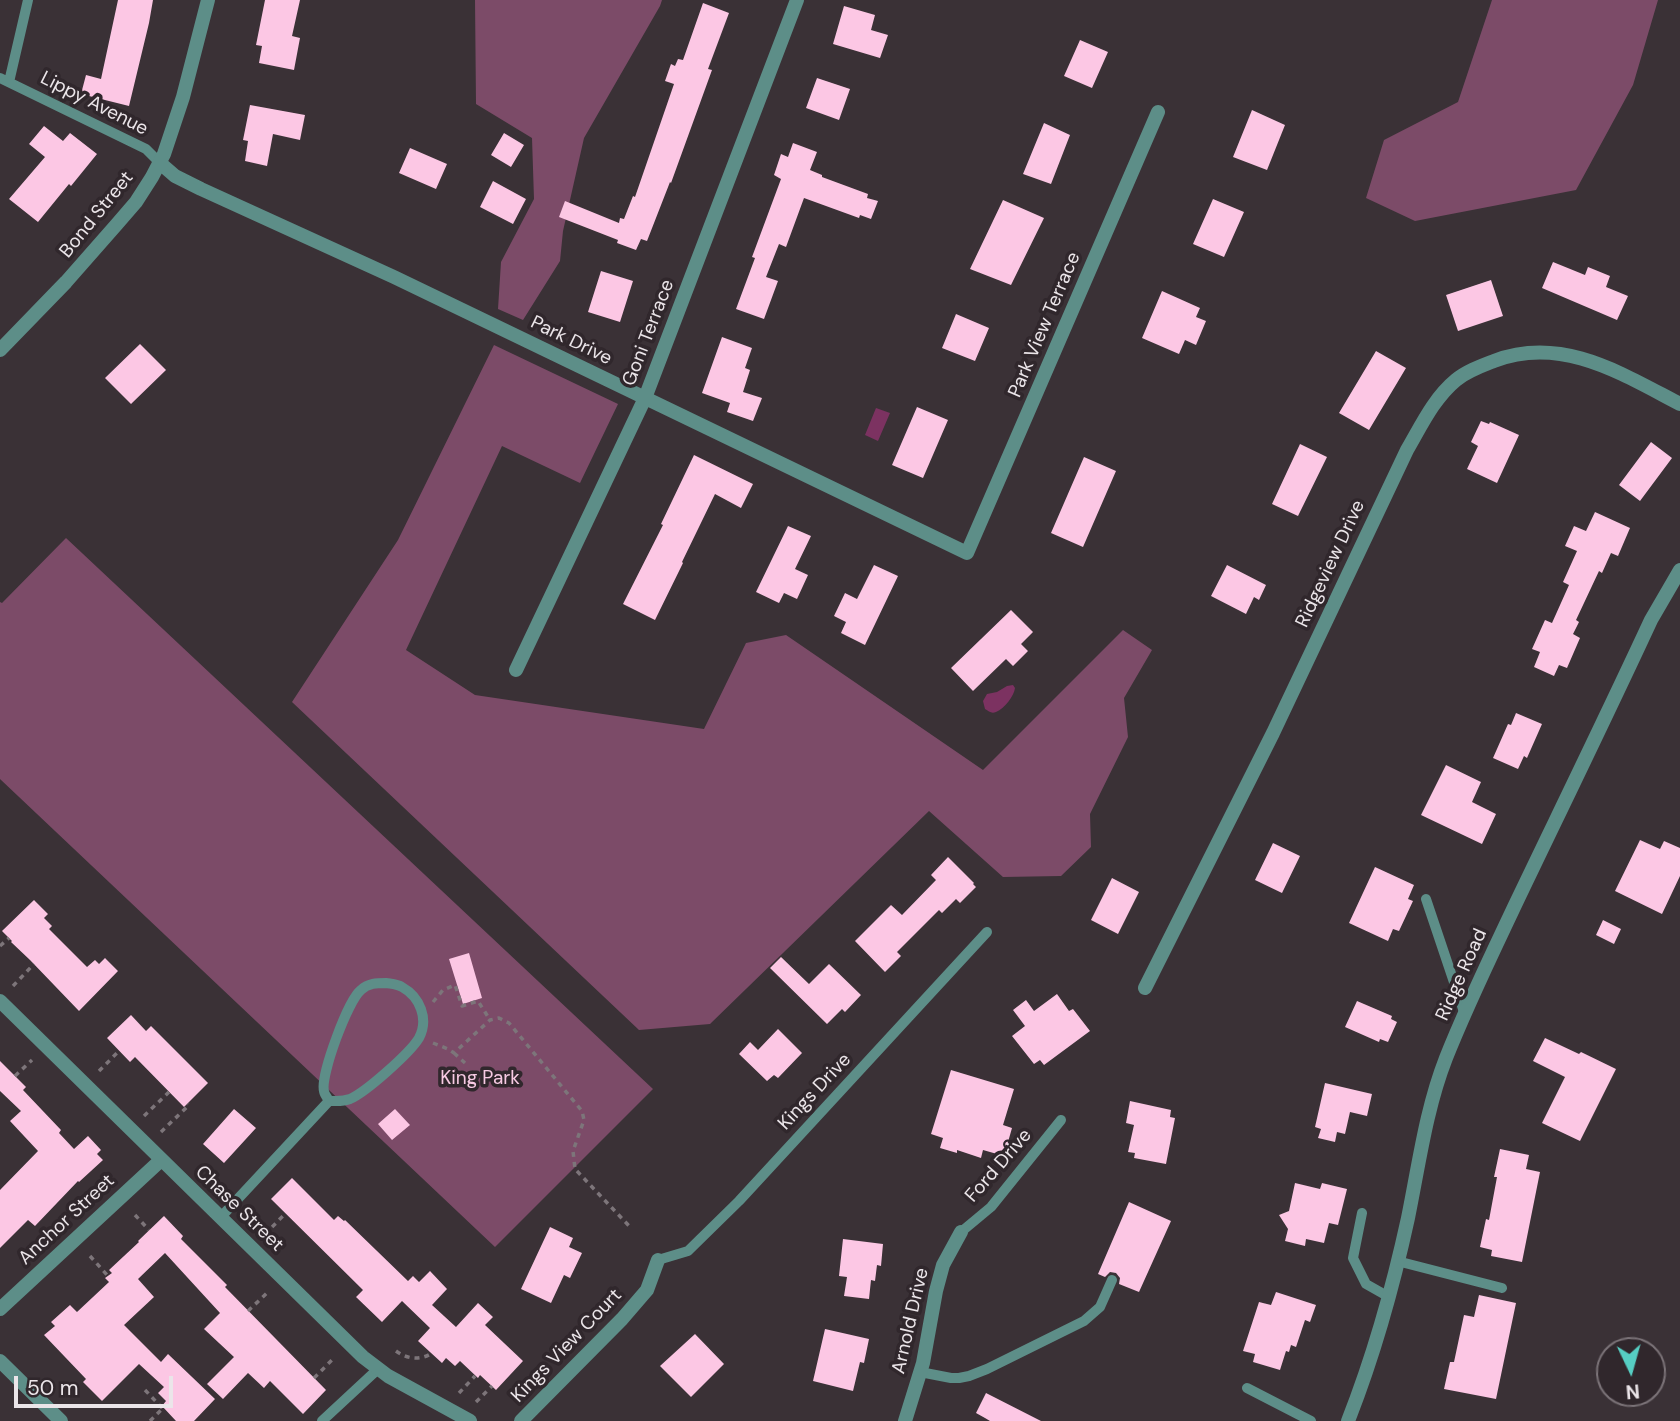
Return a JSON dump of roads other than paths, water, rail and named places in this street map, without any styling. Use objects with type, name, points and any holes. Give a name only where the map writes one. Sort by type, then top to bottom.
[{"type":"street","name":"Bond Street","points":[[0,350],[117,224],[136,201],[160,163],[183,97],[208,0]]},
{"type":"street","name":"Goni Terrace","points":[[516,670],[645,398],[797,0]]},
{"type":"street","name":"Park View Terrace","points":[[967,553],[1157,112]]},
{"type":"street","name":"Park Drive","points":[[160,163],[175,176],[201,189],[394,277],[967,553]]},
{"type":"street","name":"Ridgeview Drive","points":[[1145,988],[1273,733],[1407,450],[1432,407],[1456,380],[1476,367],[1503,358],[1532,352],[1558,354],[1608,366],[1680,404]]},
{"type":"street","name":"Ridge Road","points":[[1348,1421],[1364,1380],[1389,1297],[1408,1218],[1425,1128],[1446,1058],[1499,940],[1651,621],[1680,570]]},
{"type":"street","name":"Chase Street","points":[[0,1001],[377,1369],[470,1421]]},
{"type":"street","name":"Anchor Street","points":[[0,1309],[160,1160]]},
{"type":"street","name":"Arnold Drive","points":[[905,1421],[920,1372],[943,1265],[961,1233]]},
{"type":"street","name":"Kings View Court","points":[[521,1421],[648,1290],[658,1260]]},
{"type":"street","points":[[0,1361],[61,1421]]},
{"type":"lane","name":"Lippy Avenue","points":[[28,0],[4,80],[146,149],[160,163]]},
{"type":"lane","points":[[1426,900],[1465,1015]]},
{"type":"lane","name":"Kings Drive","points":[[658,1260],[688,1251],[739,1202],[987,932]]},
{"type":"lane","points":[[372,984],[400,985],[418,1002],[423,1021],[419,1038],[413,1047],[352,1098],[339,1102],[328,1101],[324,1078],[345,1015],[355,997],[361,989],[372,984]]},
{"type":"lane","points":[[220,1218],[328,1101]]},
{"type":"lane","name":"Ford Drive","points":[[961,1233],[991,1207],[1061,1120]]},
{"type":"lane","points":[[1362,1213],[1353,1258],[1366,1284],[1389,1297]]},
{"type":"lane","points":[[1397,1261],[1502,1288]]},
{"type":"lane","points":[[920,1372],[959,1378],[987,1369],[1084,1321],[1100,1307],[1112,1280]]},
{"type":"lane","points":[[322,1421],[377,1369]]},
{"type":"lane","points":[[1247,1388],[1311,1421]]},
{"type":"park label","name":"King Park","points":[[480,1079]]}]
